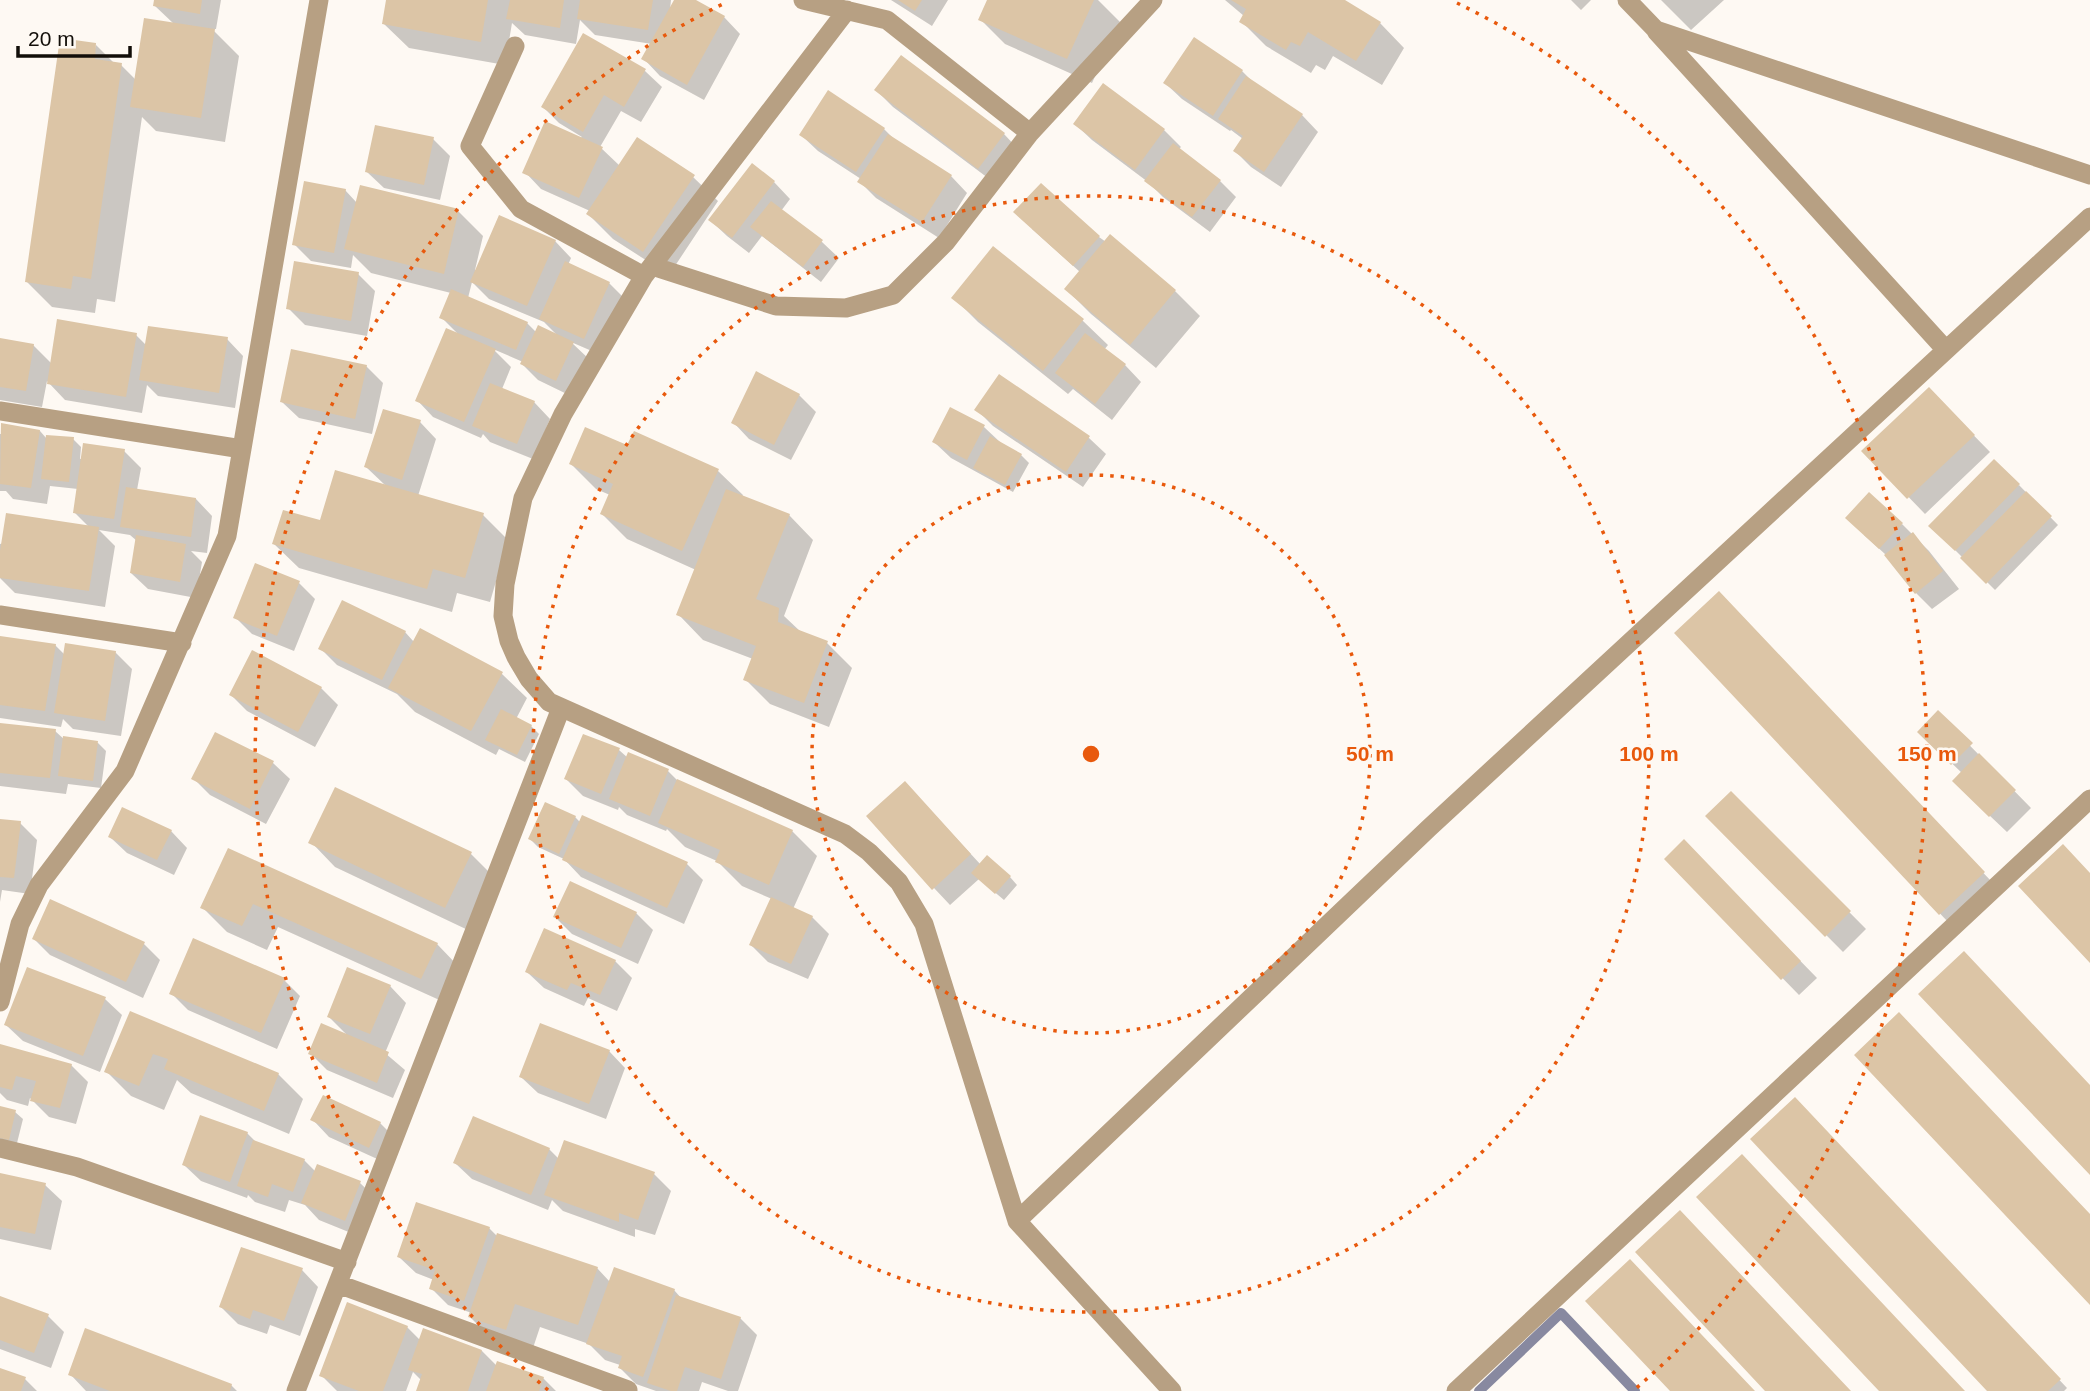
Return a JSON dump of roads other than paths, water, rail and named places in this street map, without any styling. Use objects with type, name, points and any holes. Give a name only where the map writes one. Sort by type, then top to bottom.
[{"type":"lane","points":[[0,1002],[20,924],[39,885],[125,771],[227,536],[318,0]]},
{"type":"lane","points":[[803,0],[887,20],[1030,132]]},
{"type":"lane","points":[[515,47],[470,146],[522,209],[648,271],[776,306],[846,308],[893,295],[946,242],[1030,132],[1153,0]]},
{"type":"lane","points":[[1627,0],[1946,350]]},
{"type":"lane","points":[[847,10],[648,271],[563,414],[523,498],[505,584],[503,616],[516,657],[529,679],[549,702],[845,834],[869,852],[899,882],[924,924],[1017,1221],[1172,1391]]},
{"type":"lane","points":[[1656,30],[2090,175]]},
{"type":"lane","points":[[1017,1221],[1429,828],[2090,216]]},
{"type":"lane","points":[[0,411],[242,449]]},
{"type":"lane","points":[[0,615],[182,643]]},
{"type":"lane","points":[[296,1391],[561,708]]},
{"type":"lane","points":[[1456,1391],[2090,799]]},
{"type":"lane","points":[[0,920],[20,924]]},
{"type":"lane","points":[[0,1148],[78,1167],[346,1262]]},
{"type":"lane","points":[[338,1284],[628,1390]]},
{"type":"waterway","points":[[1479,1391],[1561,1313],[1635,1391]]}]
